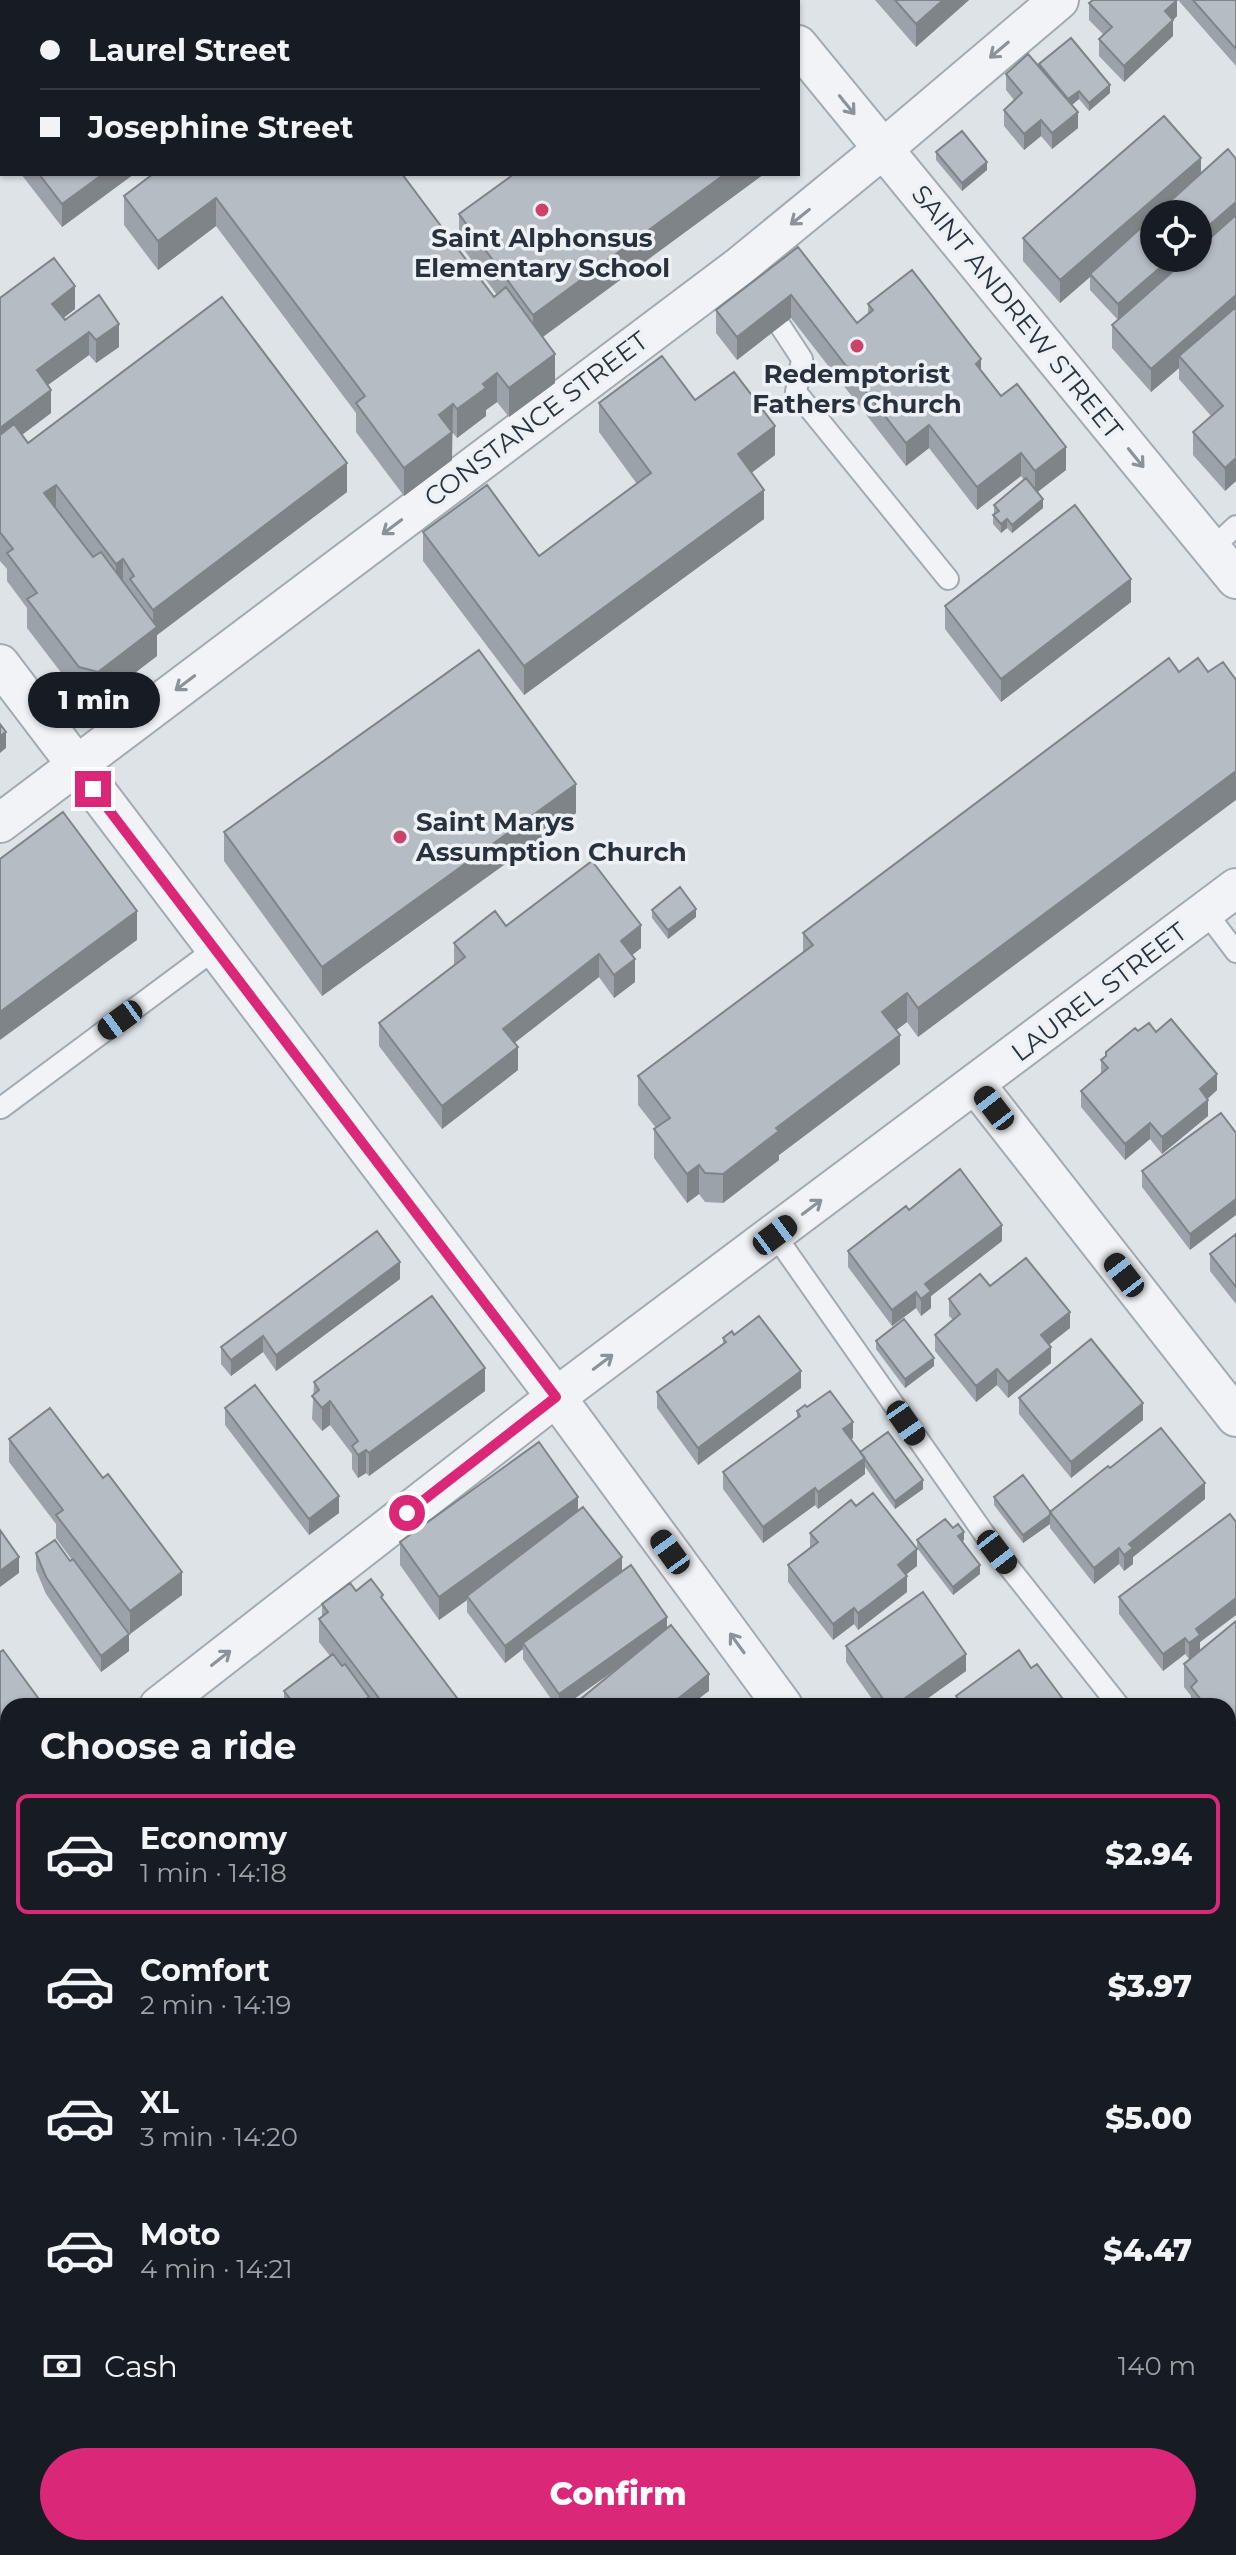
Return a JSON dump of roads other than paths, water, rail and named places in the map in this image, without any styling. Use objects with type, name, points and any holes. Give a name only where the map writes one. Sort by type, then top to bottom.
[{"type":"street","name":"CONSTANCE STREET","points":[[0,823],[747,276],[883,149],[1059,0]]},
{"type":"street","name":"SAINT ANDREW STREET","points":[[800,47],[883,149],[1223,537],[1236,579]]},
{"type":"street","points":[[0,664],[556,1397],[777,1698]]},
{"type":"street","name":"LAUREL STREET","points":[[169,1698],[556,1397],[1236,888]]},
{"type":"street","points":[[976,1085],[1236,1417]]},
{"type":"lane","points":[[781,327],[802,359],[796,392],[948,579]]},
{"type":"lane","points":[[1205,911],[1236,952]]},
{"type":"lane","points":[[1,1108],[215,949]]},
{"type":"lane","points":[[775,1235],[997,1552],[1113,1698]]},
{"type":"place","name":"Saint Alphonsus Elementary School","points":[[542,210]]},
{"type":"place","name":"Redemptorist Fathers Church","points":[[857,346]]},
{"type":"place","name":"Saint Marys Assumption Church","points":[[400,837]]}]
